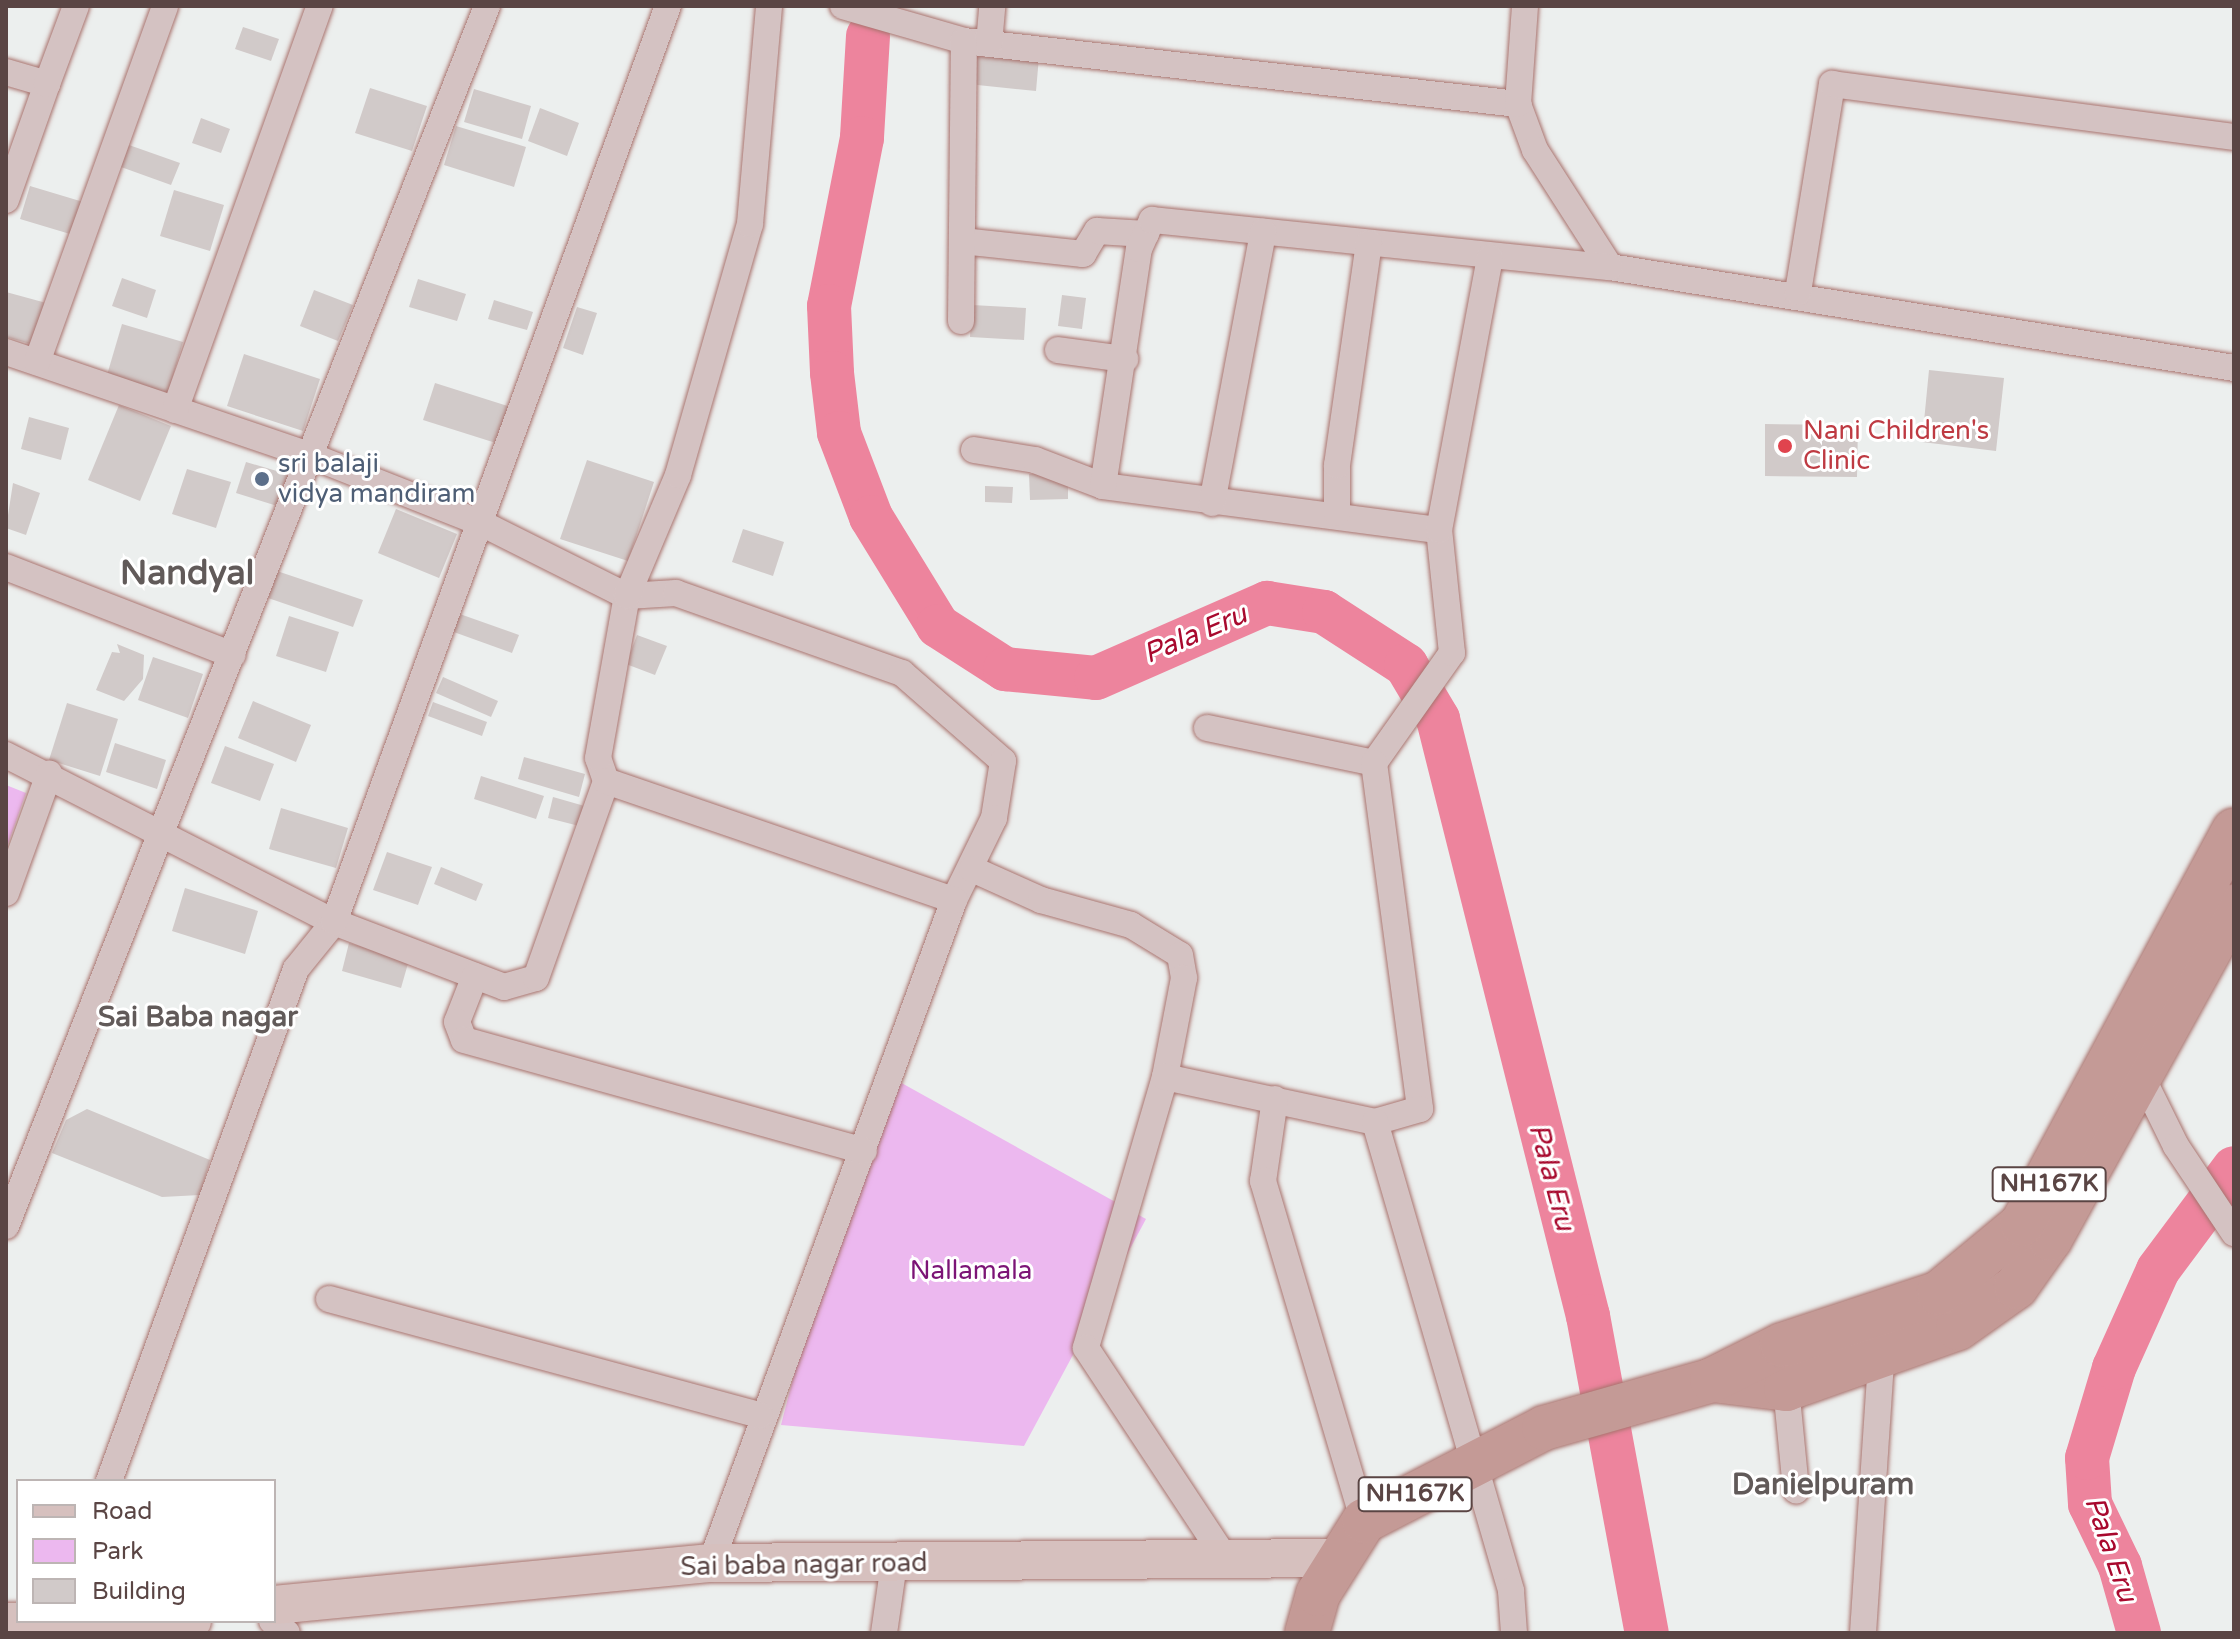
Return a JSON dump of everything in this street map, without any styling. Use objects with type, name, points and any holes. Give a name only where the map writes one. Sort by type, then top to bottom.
[{"type":"highway","name":"NH167K","points":[[2130,1053],[2234,830]]},
{"type":"highway","name":"NH167K","points":[[1712,1380],[1786,1389],[1880,1339],[2022,1224],[2130,1053],[2234,906]]},
{"type":"highway","name":"NH167K","points":[[1320,1595],[1364,1521],[1544,1428],[1712,1380],[1782,1345],[1880,1339]]},
{"type":"highway","points":[[1320,1595],[1336,1633]]},
{"type":"main road","name":"Sai baba nagar road","points":[[276,1605],[711,1563],[894,1564],[1225,1558],[1320,1595]]},
{"type":"main road","points":[[99,1623],[171,1625]]},
{"type":"street","points":[[6,200],[76,6]]},
{"type":"street","points":[[37,362],[165,6]]},
{"type":"street","points":[[175,410],[320,6]]},
{"type":"street","points":[[6,1226],[314,457],[487,6]]},
{"type":"street","points":[[110,1479],[296,969],[334,922],[483,524],[668,6]]},
{"type":"street","points":[[6,755],[49,774],[334,922],[504,987],[536,978],[606,781],[598,758],[627,596],[678,475],[750,224],[769,6]]},
{"type":"street","points":[[843,6],[976,42],[1518,104]]},
{"type":"street","points":[[961,321],[962,241],[976,42],[992,6]]},
{"type":"street","points":[[1525,6],[1518,104],[1535,150],[1610,267]]},
{"type":"street","points":[[6,72],[47,84]]},
{"type":"street","points":[[1798,292],[1832,84],[2234,137]]},
{"type":"street","points":[[1103,486],[1146,234],[1152,220],[1263,232],[1282,228],[1369,243],[1469,249],[1490,258],[1610,267],[1798,292],[2234,368]]},
{"type":"street","points":[[962,241],[1083,254],[1097,231],[1146,234]]},
{"type":"street","points":[[1212,503],[1263,232]]},
{"type":"street","points":[[1337,513],[1337,465],[1369,243]]},
{"type":"street","points":[[1165,1077],[1375,1122],[1420,1109],[1374,763],[1452,653],[1439,530],[1490,258]]},
{"type":"street","points":[[1058,350],[1125,359]]},
{"type":"street","points":[[6,352],[314,457],[483,524],[627,596],[689,597],[902,673],[940,702],[1003,761],[1003,789],[972,869],[954,900],[864,1151],[760,1415],[711,1563]]},
{"type":"street","points":[[974,450],[1035,460],[1103,486],[1212,503],[1337,513],[1439,530]]},
{"type":"street","points":[[6,567],[233,655]]},
{"type":"street","points":[[1207,728],[1374,763]]},
{"type":"street","points":[[6,893],[49,774]]},
{"type":"street","points":[[606,781],[954,900]]},
{"type":"street","points":[[972,869],[1041,900],[1131,925],[1180,955],[1184,978],[1165,1077],[1086,1348],[1225,1558]]},
{"type":"street","points":[[475,976],[457,1022],[464,1040],[864,1151]]},
{"type":"street","points":[[2130,1053],[2176,1146],[2234,1233]]},
{"type":"street","points":[[1275,1099],[1263,1181],[1364,1521]]},
{"type":"street","points":[[1375,1122],[1511,1591],[1514,1633]]},
{"type":"street","points":[[329,1299],[760,1415]]},
{"type":"street","points":[[1863,1633],[1880,1339]]},
{"type":"street","points":[[1782,1345],[1796,1490]]},
{"type":"street","points":[[884,1633],[894,1564]]},
{"type":"street","points":[[171,1625],[199,1633]]},
{"type":"green space","points":[[6,785],[26,793],[6,850]]},
{"type":"green space","name":"Nallamala","points":[[898,1081],[1146,1219],[1024,1446],[781,1425],[804,1336]]},
{"type":"building","points":[[243,27],[279,39],[271,61],[235,49]]},
{"type":"building","points":[[972,50],[1039,57],[1036,91],[968,84]]},
{"type":"building","points":[[370,88],[427,106],[412,151],[355,133]]},
{"type":"building","points":[[474,89],[531,106],[522,139],[464,122]]},
{"type":"building","points":[[540,108],[579,123],[567,156],[528,141]]},
{"type":"building","points":[[201,118],[230,129],[221,153],[192,143]]},
{"type":"building","points":[[456,126],[526,147],[514,187],[444,165]]},
{"type":"building","points":[[129,145],[180,163],[171,185],[121,167]]},
{"type":"building","points":[[30,186],[90,204],[80,237],[20,219]]},
{"type":"building","points":[[174,190],[224,205],[210,251],[160,236]]},
{"type":"building","points":[[122,278],[156,290],[147,318],[112,306]]},
{"type":"building","points":[[418,279],[466,294],[457,321],[409,307]]},
{"type":"building","points":[[314,290],[353,305],[338,341],[300,326]]},
{"type":"building","points":[[6,292],[50,304],[38,346],[6,337]]},
{"type":"building","points":[[1062,295],[1086,298],[1082,329],[1058,326]]},
{"type":"building","points":[[494,300],[533,312],[527,330],[488,319]]},
{"type":"building","points":[[972,305],[1026,308],[1024,340],[970,337]]},
{"type":"building","points":[[577,307],[597,313],[583,355],[563,348]]},
{"type":"building","points":[[122,324],[183,342],[168,393],[107,375]]},
{"type":"building","points":[[244,354],[320,379],[303,431],[227,406]]},
{"type":"building","points":[[1929,370],[2004,378],[1996,451],[1922,442]]},
{"type":"building","points":[[435,383],[511,407],[499,444],[423,420]]},
{"type":"building","points":[[119,405],[171,426],[140,501],[88,480]]},
{"type":"building","points":[[29,417],[69,428],[61,460],[21,449]]},
{"type":"building","points":[[1765,424],[1858,425],[1857,477],[1765,476]]},
{"type":"building","points":[[587,460],[654,482],[628,561],[560,539]]},
{"type":"building","points":[[246,462],[297,477],[287,509],[236,493]]},
{"type":"building","points":[[187,469],[231,482],[216,528],[172,514]]},
{"type":"building","points":[[1068,473],[1068,499],[1030,500],[1029,474]]},
{"type":"building","points":[[13,483],[40,493],[26,535],[6,528]]},
{"type":"building","points":[[985,486],[1013,487],[1012,503],[985,502]]},
{"type":"building","points":[[396,509],[457,534],[439,578],[378,553]]},
{"type":"building","points":[[743,529],[784,542],[773,576],[732,562]]},
{"type":"building","points":[[277,571],[363,600],[353,627],[268,598]]},
{"type":"building","points":[[457,613],[519,635],[512,653],[451,631]]},
{"type":"building","points":[[289,616],[339,632],[326,672],[276,656]]},
{"type":"building","points":[[637,635],[667,646],[655,675],[626,664]]},
{"type":"building","points":[[117,644],[144,655],[143,679],[124,701],[96,690],[112,652],[120,653]]},
{"type":"building","points":[[153,657],[203,674],[188,718],[138,700]]},
{"type":"building","points":[[443,677],[498,701],[491,717],[436,693]]},
{"type":"building","points":[[253,701],[311,725],[296,762],[238,738]]},
{"type":"building","points":[[433,702],[487,722],[482,736],[428,716]]},
{"type":"building","points":[[67,703],[118,719],[100,776],[49,760]]},
{"type":"building","points":[[115,743],[166,760],[157,789],[106,772]]},
{"type":"building","points":[[225,746],[274,764],[260,801],[211,783]]},
{"type":"building","points":[[524,757],[585,774],[579,797],[518,779]]},
{"type":"building","points":[[481,776],[544,796],[536,819],[474,799]]},
{"type":"building","points":[[553,797],[588,807],[583,827],[548,818]]},
{"type":"building","points":[[281,808],[348,828],[336,868],[269,849]]},
{"type":"building","points":[[387,852],[432,867],[418,905],[373,890]]},
{"type":"building","points":[[441,867],[483,884],[476,901],[434,884]]},
{"type":"building","points":[[185,888],[258,911],[245,954],[172,931]]},
{"type":"building","points":[[349,943],[409,960],[401,988],[342,971]]},
{"type":"building","points":[[87,1109],[210,1160],[200,1195],[162,1197],[52,1153],[66,1120]]},
{"type":"waterway","name":"Pala Eru","points":[[868,36],[862,138],[829,306],[839,433],[871,517],[938,626],[1005,669],[1096,678],[1267,603],[1324,612],[1406,665],[1438,719],[1588,1316],[1647,1633]]},
{"type":"waterway","name":"Pala Eru","points":[[2139,1633],[2120,1566],[2090,1504],[2087,1458],[2114,1368],[2158,1270],[2234,1168]]},
{"type":"place","name":"Nani Children's Clinic","points":[[1785,446]]},
{"type":"place","name":"sri balaji vidya mandiram","points":[[262,479]]},
{"type":"district","name":"Nandyal","points":[[187,574]]},
{"type":"district","name":"Sai Baba nagar","points":[[198,1017]]},
{"type":"district","name":"Danielpuram","points":[[1823,1485]]}]
